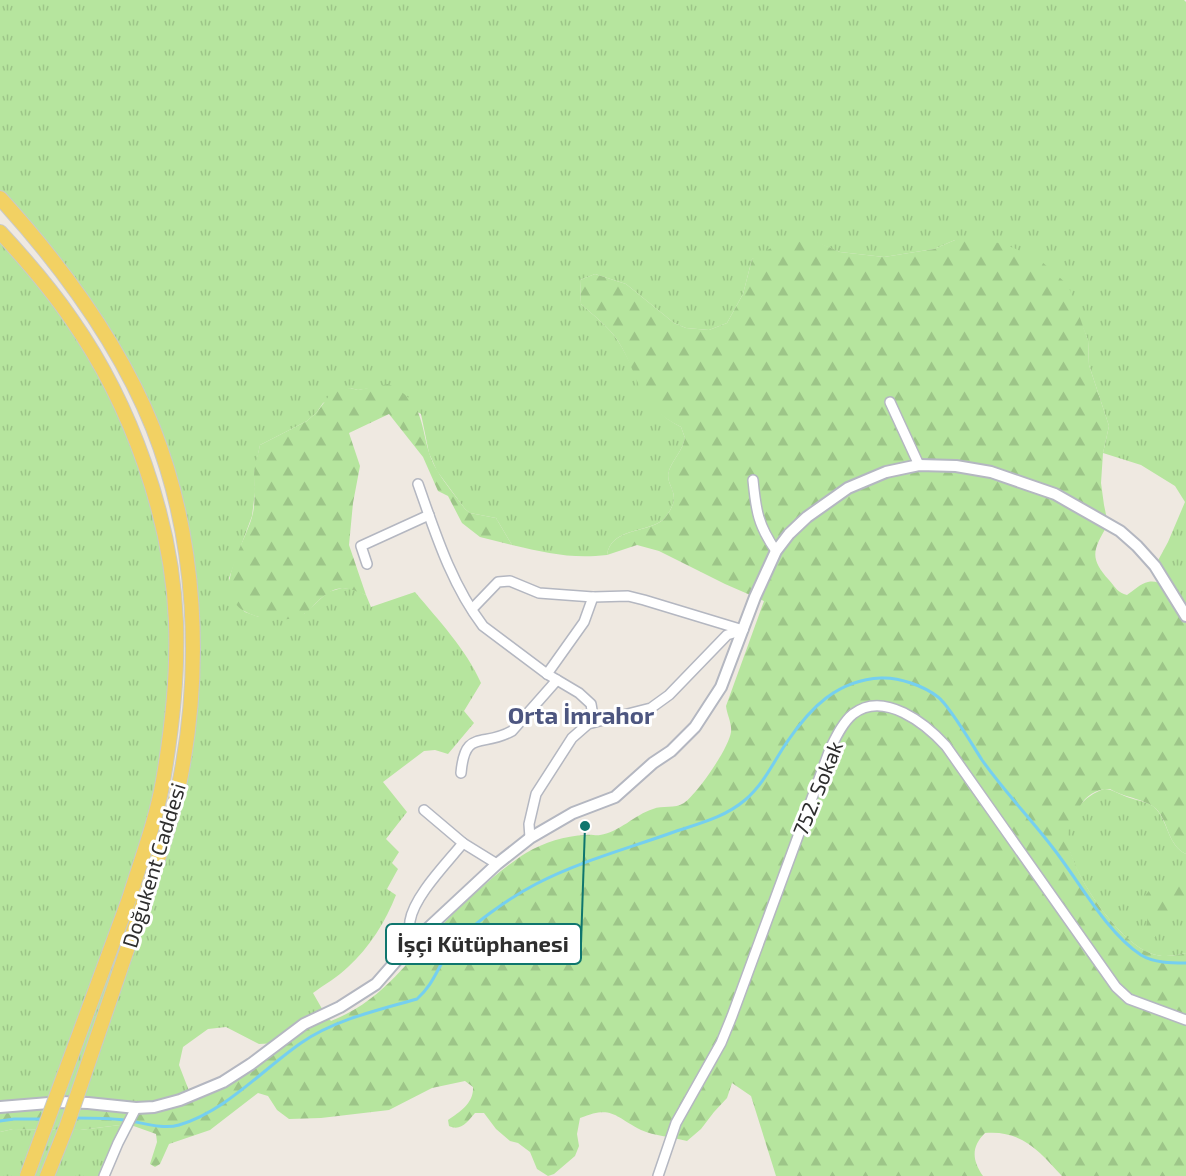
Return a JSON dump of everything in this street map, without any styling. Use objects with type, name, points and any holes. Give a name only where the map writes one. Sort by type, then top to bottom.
[{"type":"main road","name":"Doğukent Caddesi","points":[[0,198],[33,234],[86,306],[124,368],[153,428],[171,486],[187,556],[193,618],[193,675],[188,732],[179,786],[166,836],[136,901],[27,1176]]},
{"type":"main road","name":"Doğukent Caddesi","points":[[0,232],[18,251],[72,320],[106,378],[134,436],[154,491],[169,558],[176,620],[176,674],[171,731],[163,782],[136,901],[66,1128],[47,1176]]},
{"type":"street","points":[[890,402],[919,465]]},
{"type":"street","points":[[0,1107],[61,1102],[136,1108],[154,1107],[180,1100],[223,1082],[304,1024],[340,1007],[376,984],[410,945],[497,864],[530,838],[573,813],[615,797],[653,763],[671,751],[695,727],[722,687],[742,630],[776,551],[789,534],[807,517],[848,488],[886,472],[919,465],[946,465],[991,472],[1055,494],[1120,531],[1137,546],[1155,566],[1186,616]]},
{"type":"street","points":[[753,480],[759,520],[764,533],[776,551]]},
{"type":"street","points":[[417,484],[459,590],[483,626],[548,674],[579,693],[591,704],[594,722]]},
{"type":"street","points":[[367,564],[361,546],[429,515]]},
{"type":"street","points":[[472,609],[498,582],[503,580],[540,593],[593,597],[610,595],[644,600],[742,630]]},
{"type":"street","points":[[548,674],[584,622],[593,597]]},
{"type":"street","points":[[530,838],[529,824],[536,794],[572,738],[588,724],[651,708],[669,695],[727,634],[742,630]]},
{"type":"street","points":[[462,773],[466,748],[471,744],[506,735],[512,731],[557,680]]},
{"type":"street","name":"752. Sokak","points":[[658,1176],[676,1123],[721,1043],[732,1016],[830,749],[852,714],[870,707],[898,711],[922,723],[936,735],[1116,987],[1129,999],[1186,1020]]},
{"type":"street","points":[[424,810],[463,843],[497,864]]},
{"type":"street","points":[[410,945],[411,919],[420,899],[429,884],[463,843]]},
{"type":"street","points":[[104,1176],[136,1108]]},
{"type":"green space","points":[[0,0],[1184,0],[1186,2],[1186,616],[1155,566],[1185,502],[1175,486],[1141,465],[1103,453],[1109,426],[1089,365],[1088,340],[1077,313],[955,240],[934,249],[884,257],[840,252],[813,241],[752,259],[743,294],[727,323],[709,330],[686,328],[674,323],[626,284],[595,274],[580,280],[581,304],[614,336],[649,400],[657,410],[681,427],[685,438],[668,474],[674,499],[668,514],[656,524],[622,535],[610,546],[607,555],[570,556],[512,545],[496,518],[470,513],[437,471],[429,453],[421,414],[371,388],[358,390],[350,388],[323,403],[307,421],[260,445],[254,474],[255,492],[252,516],[229,578],[237,604],[245,612],[259,617],[304,614],[328,592],[342,588],[354,589],[366,595],[371,607],[415,592],[460,647],[481,683],[464,711],[474,723],[448,754],[435,750],[424,751],[383,782],[407,812],[386,839],[399,852],[392,863],[398,869],[387,889],[396,895],[382,924],[356,960],[313,993],[325,1014],[279,1043],[259,1044],[226,1027],[208,1029],[183,1047],[179,1065],[191,1096],[154,1107],[0,1107],[0,232],[106,378],[154,491],[176,620],[170,731],[124,913],[137,918],[179,786],[193,618],[171,486],[124,368],[0,198]]},
{"type":"green space","points":[[986,239],[1014,248],[1041,261],[1068,285],[1088,340],[1089,365],[1109,426],[1103,453],[1101,483],[1108,524],[1095,553],[1098,565],[1117,589],[1127,595],[1145,583],[1161,584],[1175,598],[1186,616],[1186,854],[1172,840],[1162,816],[1154,807],[1110,789],[1097,791],[1086,799],[1070,823],[1068,835],[1070,849],[1085,884],[1110,919],[1124,934],[1137,946],[1154,955],[1168,956],[1186,953],[1186,1176],[1062,1176],[1029,1144],[1009,1135],[985,1133],[975,1149],[975,1159],[983,1176],[776,1176],[751,1096],[732,1083],[727,1098],[701,1129],[687,1141],[646,1132],[606,1112],[580,1118],[577,1134],[579,1146],[575,1156],[554,1174],[548,1176],[537,1169],[530,1152],[518,1143],[510,1141],[496,1129],[484,1113],[475,1113],[461,1127],[449,1126],[448,1120],[469,1102],[473,1093],[473,1087],[465,1081],[432,1088],[389,1110],[321,1118],[289,1119],[277,1110],[268,1096],[258,1093],[210,1130],[169,1144],[160,1164],[155,1167],[150,1164],[157,1142],[156,1134],[128,1124],[80,1130],[13,1129],[0,1132],[0,1107],[27,1104],[136,1108],[202,1092],[325,1014],[331,1021],[366,1002],[393,979],[472,896],[526,853],[562,838],[607,833],[653,809],[680,805],[690,798],[712,770],[729,739],[731,729],[726,706],[764,601],[659,551],[637,545],[607,555],[610,546],[622,535],[656,524],[668,514],[674,499],[668,474],[685,438],[681,427],[666,419],[647,400],[618,341],[601,321],[581,304],[580,280],[595,274],[626,284],[674,323],[686,328],[709,330],[727,323],[743,294],[752,259],[778,244],[813,240],[840,252],[884,257],[934,249],[955,240]]},
{"type":"green space","points":[[388,384],[402,392],[418,411],[427,445],[437,470],[465,509],[470,513],[496,518],[512,545],[480,537],[462,523],[448,496],[438,491],[423,457],[389,414],[349,433],[360,466],[353,503],[349,545],[366,595],[340,588],[324,596],[306,613],[288,619],[264,618],[242,610],[233,600],[230,588],[231,574],[253,512],[254,472],[260,445],[307,421],[332,392]]},
{"type":"green space","points":[[1104,789],[1154,807],[1161,816],[1172,840],[1186,854],[1186,953],[1159,956],[1137,946],[1110,920],[1085,885],[1076,867],[1067,836],[1070,821],[1084,801]]},
{"type":"green space","points":[[1186,866],[1186,903],[1159,928],[1155,937],[1149,938],[1145,934],[1149,909],[1145,896],[1151,888],[1175,878]]},
{"type":"green space","points":[[128,1124],[104,1176],[0,1176],[0,1132],[13,1129],[80,1130]]},
{"type":"waterway","points":[[74,1118],[118,1119],[159,1126],[179,1125],[196,1119],[228,1100],[314,1035],[357,1017],[417,999],[428,987],[446,956],[459,940],[503,904],[526,890],[568,869],[710,820],[737,806],[758,787],[782,749],[815,707],[838,690],[865,680],[888,678],[911,683],[926,689],[943,701],[990,771],[1053,848],[1116,933],[1146,958],[1163,962],[1186,963]]},
{"type":"waterway","points":[[0,1121],[43,1119]]},
{"type":"place","name":"İşçi Kütüphanesi","points":[[585,826]]},
{"type":"district","name":"Orta İmrahor","points":[[581,714]]}]
